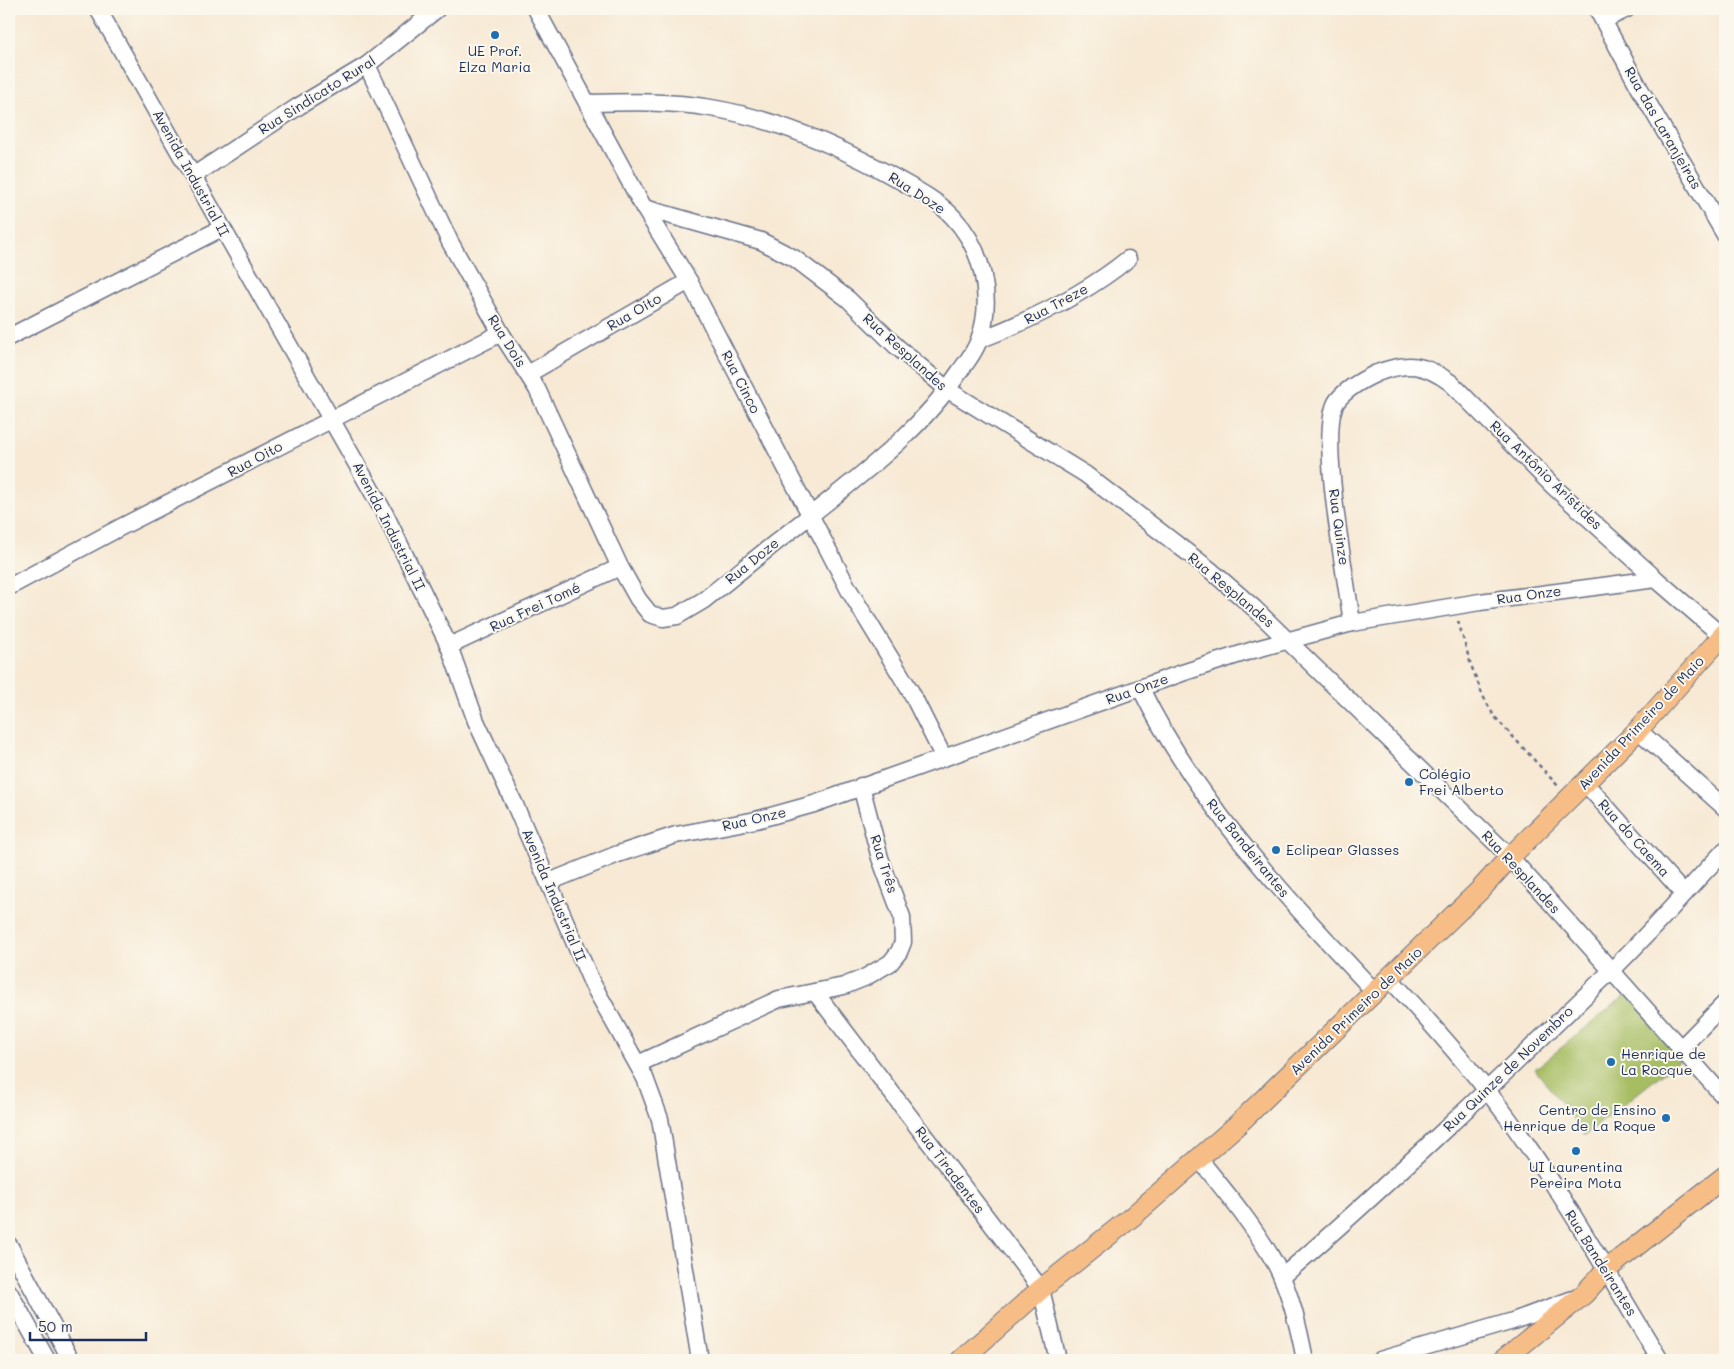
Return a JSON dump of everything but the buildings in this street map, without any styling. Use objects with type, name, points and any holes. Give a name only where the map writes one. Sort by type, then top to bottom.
[{"type":"main road","name":"Avenida Primeiro de Maio","points":[[961,1360],[1040,1289],[1118,1228],[1199,1159],[1390,979],[1638,730],[1724,635]]},
{"type":"main road","points":[[1503,1360],[1584,1294],[1606,1270],[1725,1176]]},
{"type":"street","name":"Avenida Industrial II","points":[[98,9],[386,514],[449,646],[476,721],[549,882],[592,983],[611,1020],[638,1064],[652,1095],[660,1119],[700,1360]]},
{"type":"street","name":"Rua Sindicato Rural","points":[[193,176],[299,106],[368,65],[418,14],[436,9]]},
{"type":"street","name":"Rua Cinco","points":[[536,9],[589,103],[644,208],[689,281],[849,590],[911,692],[943,756]]},
{"type":"street","points":[[1600,14],[1627,9]]},
{"type":"street","name":"Rua das Laranjeiras","points":[[1600,14],[1640,90],[1725,235]]},
{"type":"street","name":"Rua Dois","points":[[368,65],[450,242],[501,333],[528,374],[620,568],[638,599],[650,614]]},
{"type":"street","name":"Rua Doze","points":[[589,103],[664,102],[713,108],[798,132],[844,152],[917,190],[952,216],[964,231],[981,265],[985,286],[985,310],[979,340],[948,390],[900,441],[810,515],[688,610],[677,616],[663,618],[650,614]]},
{"type":"street","name":"Rua Resplandes","points":[[644,208],[761,241],[778,248],[848,299],[896,346],[948,390],[1085,474],[1209,569],[1290,640],[1510,858],[1682,1047],[1725,1098]]},
{"type":"street","points":[[9,337],[222,228]]},
{"type":"street","name":"Rua Treze","points":[[979,340],[1012,327],[1059,304],[1112,272],[1128,259]]},
{"type":"street","name":"Rua Oito","points":[[528,374],[689,281]]},
{"type":"street","name":"Rua Oito","points":[[9,587],[501,333]]},
{"type":"street","name":"Rua Quinze","points":[[1352,623],[1337,524],[1330,430],[1336,402],[1367,378],[1396,367],[1406,365],[1420,366],[1436,372]]},
{"type":"street","name":"Rua Antônio Aristides","points":[[1436,372],[1451,383],[1554,487],[1656,579]]},
{"type":"street","name":"Rua Frei Tomé","points":[[449,646],[620,568]]},
{"type":"street","points":[[1656,579],[1724,635]]},
{"type":"street","name":"Rua Onze","points":[[549,882],[618,854],[676,834],[756,820],[814,804],[943,756],[1141,689],[1182,673],[1352,623],[1614,583],[1656,579]]},
{"type":"street","name":"Rua Bandeirantes","points":[[1141,689],[1161,730],[1228,826],[1300,912],[1375,992]]},
{"type":"street","points":[[1638,730],[1725,808]]},
{"type":"street","name":"Rua do Caema","points":[[1585,783],[1684,894]]},
{"type":"street","name":"Rua Três","points":[[815,992],[844,986],[880,970],[900,952],[903,942],[902,917],[880,858],[860,786]]},
{"type":"street","name":"Rua Quinze de Novembro","points":[[1282,1277],[1355,1214],[1612,970],[1725,850]]},
{"type":"street","name":"Rua Bandeirantes","points":[[1390,979],[1487,1090],[1528,1148],[1606,1270],[1660,1360]]},
{"type":"street","points":[[638,1064],[778,999],[815,992]]},
{"type":"street","name":"Rua Tiradentes","points":[[815,992],[1040,1289],[1058,1360]]},
{"type":"street","points":[[1682,1047],[1725,1003]]},
{"type":"street","points":[[1199,1159],[1251,1227],[1282,1277],[1304,1360]]},
{"type":"street","points":[[9,1245],[71,1360]]},
{"type":"street","points":[[9,1292],[47,1360]]},
{"type":"street","points":[[1380,1360],[1513,1322],[1584,1294]]},
{"type":"path","points":[[1455,607],[1471,665],[1483,696],[1494,716],[1542,765],[1569,799]]},
{"type":"path","points":[[9,659],[13,662],[12,685],[9,696]]},
{"type":"green space","name":"Henrique de La Rocque","points":[[1632,990],[1686,1055],[1585,1135],[1535,1069]]},
{"type":"place","name":"UE Prof. Elza Maria","points":[[495,35]]},
{"type":"place","name":"Colégio Frei Alberto","points":[[1409,782]]},
{"type":"place","name":"Eclipear Glasses","points":[[1276,850]]},
{"type":"place","name":"Henrique de La Rocque","points":[[1611,1062]]},
{"type":"place","name":"Centro de Ensino Henrique de La Roque","points":[[1666,1118]]},
{"type":"place","name":"UI Laurentina Pereira Mota","points":[[1576,1151]]}]
